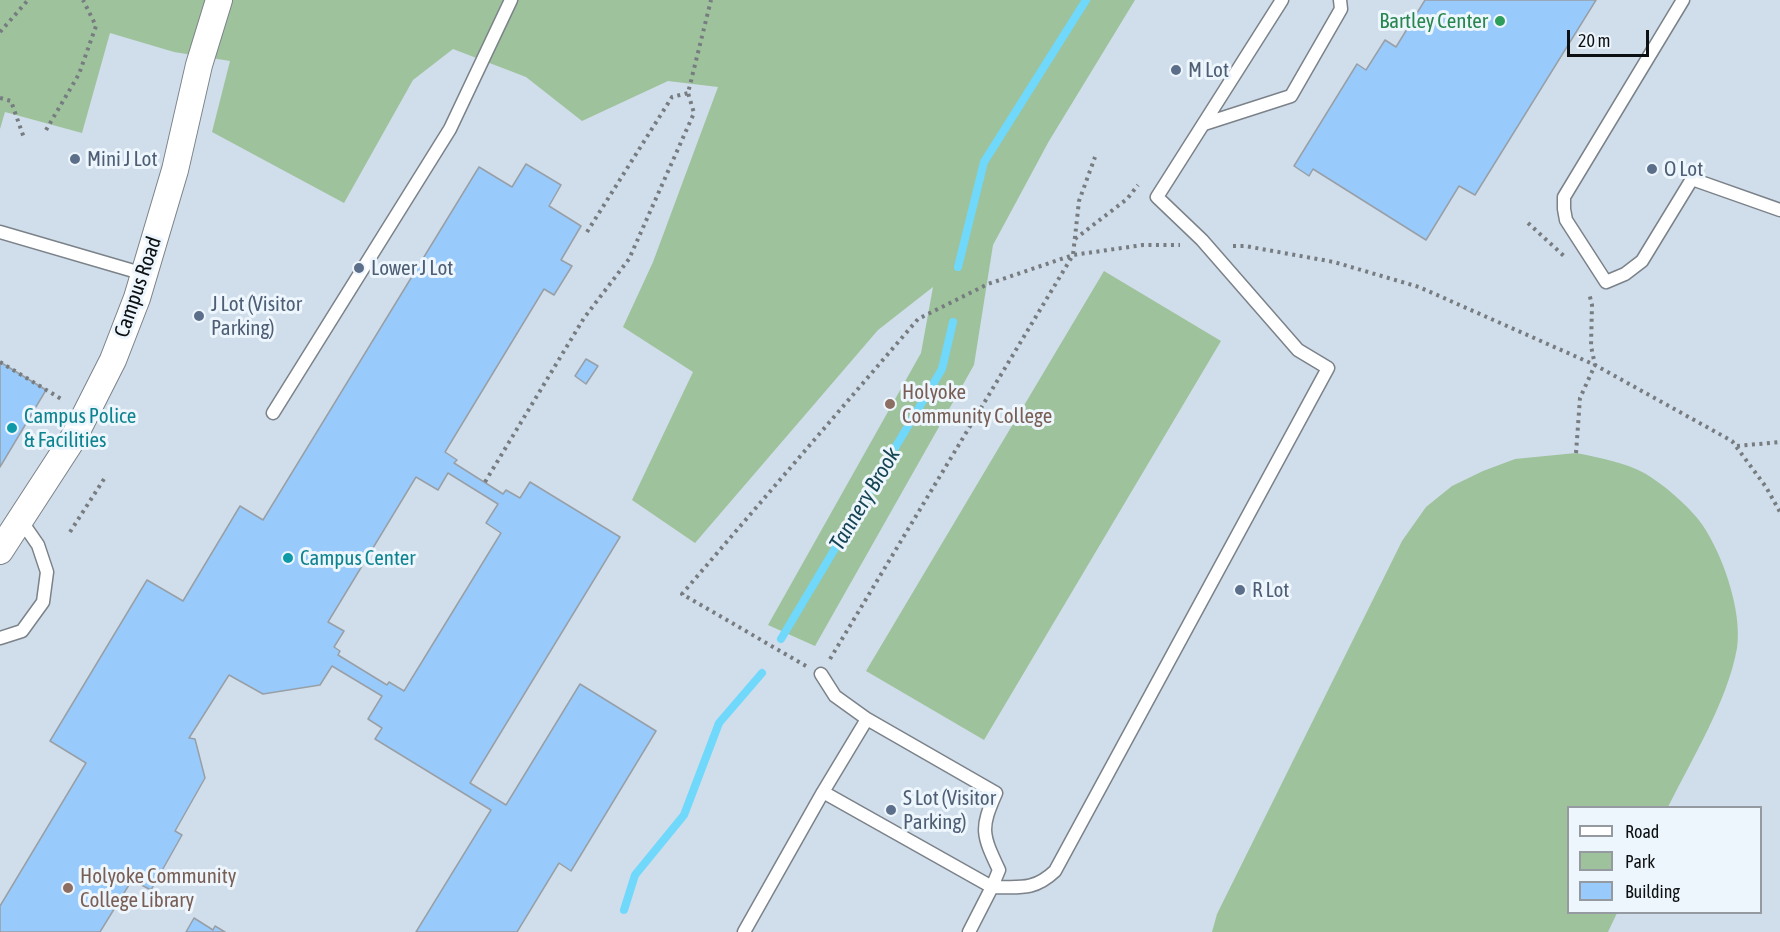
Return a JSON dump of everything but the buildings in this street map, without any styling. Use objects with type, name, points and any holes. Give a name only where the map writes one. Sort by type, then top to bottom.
[{"type":"street","name":"Campus Road","points":[[0,551],[74,437],[113,360],[144,274],[175,170],[199,65],[219,0]]},
{"type":"lane","points":[[273,413],[450,129],[511,0]]},
{"type":"lane","points":[[823,792],[992,887],[1043,883],[1055,871],[1328,368],[1298,350],[1202,240],[1157,197],[1282,0]]},
{"type":"lane","points":[[1204,124],[1291,96],[1341,9],[1340,0]]},
{"type":"lane","points":[[1683,0],[1564,197],[1566,220],[1606,282],[1625,274],[1642,261],[1692,179],[1780,210]]},
{"type":"lane","points":[[0,232],[144,274]]},
{"type":"lane","points":[[0,638],[22,631],[44,602],[47,572],[38,545],[20,519]]},
{"type":"lane","points":[[821,674],[835,696],[867,719],[996,793],[986,816],[985,841],[999,870],[969,932]]},
{"type":"lane","points":[[744,932],[867,719]]},
{"type":"path","points":[[0,32],[28,0]]},
{"type":"path","points":[[45,130],[79,74],[96,26],[82,0]]},
{"type":"path","points":[[485,482],[584,318],[629,259],[694,113],[688,93],[711,0]]},
{"type":"path","points":[[587,232],[672,97],[688,93]]},
{"type":"path","points":[[0,98],[11,100],[24,138]]},
{"type":"path","points":[[821,674],[1073,255],[1079,201],[1095,157]]},
{"type":"path","points":[[1075,239],[1127,199],[1138,185]]},
{"type":"path","points":[[1528,223],[1567,259]]},
{"type":"path","points":[[799,662],[682,594],[918,320],[988,284],[1073,255],[1143,245],[1182,245]]},
{"type":"path","points":[[1226,246],[1245,246],[1334,262],[1419,287],[1595,365],[1732,441],[1766,487],[1780,512]]},
{"type":"path","points":[[1576,453],[1580,398],[1595,365],[1591,346],[1593,305],[1587,285]]},
{"type":"path","points":[[0,362],[69,404]]},
{"type":"path","points":[[1736,447],[1780,442]]},
{"type":"path","points":[[70,532],[104,479]]},
{"type":"shaded area","name":"Holyoke Community College","points":[[0,0],[1780,0],[1780,932],[0,932]]},
{"type":"green space","points":[[0,0],[1135,0],[1049,141],[993,245],[974,365],[815,646],[768,625],[921,353],[933,287],[878,330],[695,543],[632,500],[693,372],[623,327],[653,262],[718,87],[668,81],[582,121],[526,77],[453,49],[413,80],[344,203],[212,132],[230,61],[174,52],[110,33],[82,133],[5,112],[0,129]]},
{"type":"green space","points":[[1104,271],[1221,341],[984,740],[866,671]]},
{"type":"green space","points":[[1576,453],[1621,463],[1660,483],[1693,513],[1707,531],[1728,580],[1737,616],[1737,648],[1726,688],[1718,709],[1669,806],[1567,806],[1567,914],[1617,914],[1608,932],[1212,932],[1217,914],[1402,541],[1426,507],[1452,486],[1515,459]]},
{"type":"waterway","name":"Tannery Brook","points":[[958,267],[984,162],[1086,0]]},
{"type":"waterway","name":"Tannery Brook","points":[[781,639],[942,369],[953,322]]},
{"type":"waterway","name":"Tannery Brook","points":[[624,910],[635,875],[684,815],[719,723],[762,673]]},
{"type":"place","name":"Bartley Center","points":[[1500,21]]},
{"type":"place","name":"M Lot","points":[[1176,70]]},
{"type":"place","name":"Mini J Lot","points":[[75,159]]},
{"type":"place","name":"O Lot","points":[[1652,169]]},
{"type":"place","name":"Lower J Lot","points":[[359,268]]},
{"type":"place","name":"J Lot (Visitor Parking)","points":[[199,316]]},
{"type":"place","name":"Holyoke Community College","points":[[890,404]]},
{"type":"place","name":"Campus Police & Facilities","points":[[12,428]]},
{"type":"place","name":"Campus Center","points":[[288,558]]},
{"type":"place","name":"R Lot","points":[[1240,590]]},
{"type":"place","name":"S Lot (Visitor Parking)","points":[[891,810]]},
{"type":"place","name":"Holyoke Community College Library","points":[[68,888]]}]
